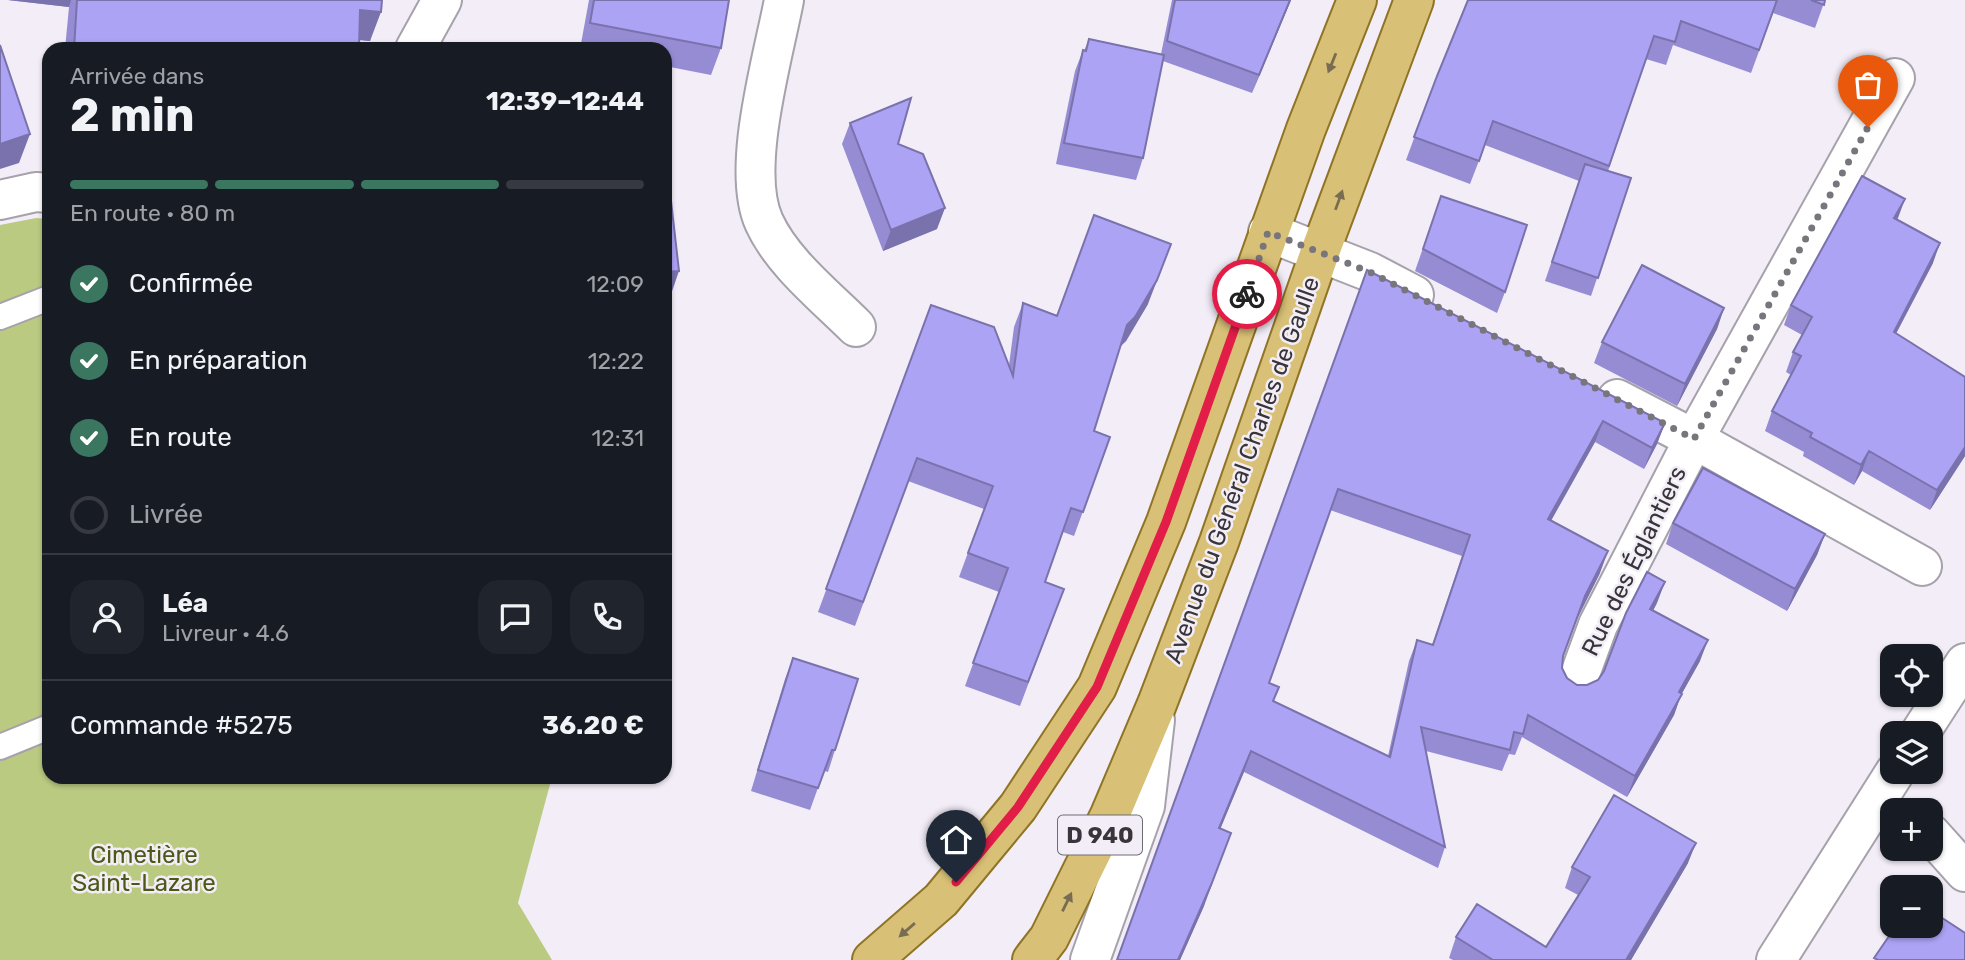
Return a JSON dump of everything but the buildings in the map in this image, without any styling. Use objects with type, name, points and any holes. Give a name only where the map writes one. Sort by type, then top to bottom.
[{"type":"main road","points":[[872,960],[941,900],[1018,807],[1097,687],[1166,522],[1268,232],[1357,0]]},
{"type":"main road","name":"Avenue du Général Charles de Gaulle","points":[[1032,960],[1049,938],[1110,815],[1157,704],[1219,542],[1320,252],[1414,0]]},
{"type":"street","points":[[419,42],[442,0]]},
{"type":"street","points":[[784,0],[756,145],[754,182],[763,221],[782,253],[856,327]]},
{"type":"street","name":"Rue des Églantiers","points":[[1577,685],[1598,625],[1694,439],[1895,78]]},
{"type":"street","points":[[0,200],[42,192]]},
{"type":"street","points":[[1268,232],[1370,272],[1442,309]]},
{"type":"street","name":"Rue des Églantiers","points":[[1586,383],[1694,439],[1922,566]]},
{"type":"street","points":[[1928,721],[1965,663]]},
{"type":"street","name":"Avenue du Général Charles de Gaulle","points":[[1090,960],[1145,806],[1157,704]]},
{"type":"street","points":[[1776,960],[1896,790]]},
{"type":"street","points":[[1943,847],[1965,872]]},
{"type":"lane","points":[[0,317],[42,301]]},
{"type":"lane","points":[[0,747],[42,730]]},
{"type":"green space","name":"Cimetière Saint-Lazare","points":[[42,218],[42,784],[550,784],[518,903],[552,960],[0,960],[0,225]]},
{"type":"way so far","points":[[1247,294],[1268,232],[1296,241],[1370,272],[1694,439],[1868,127]]},
{"type":"route","points":[[956,882],[1018,807],[1097,687],[1166,522],[1247,294]]}]
